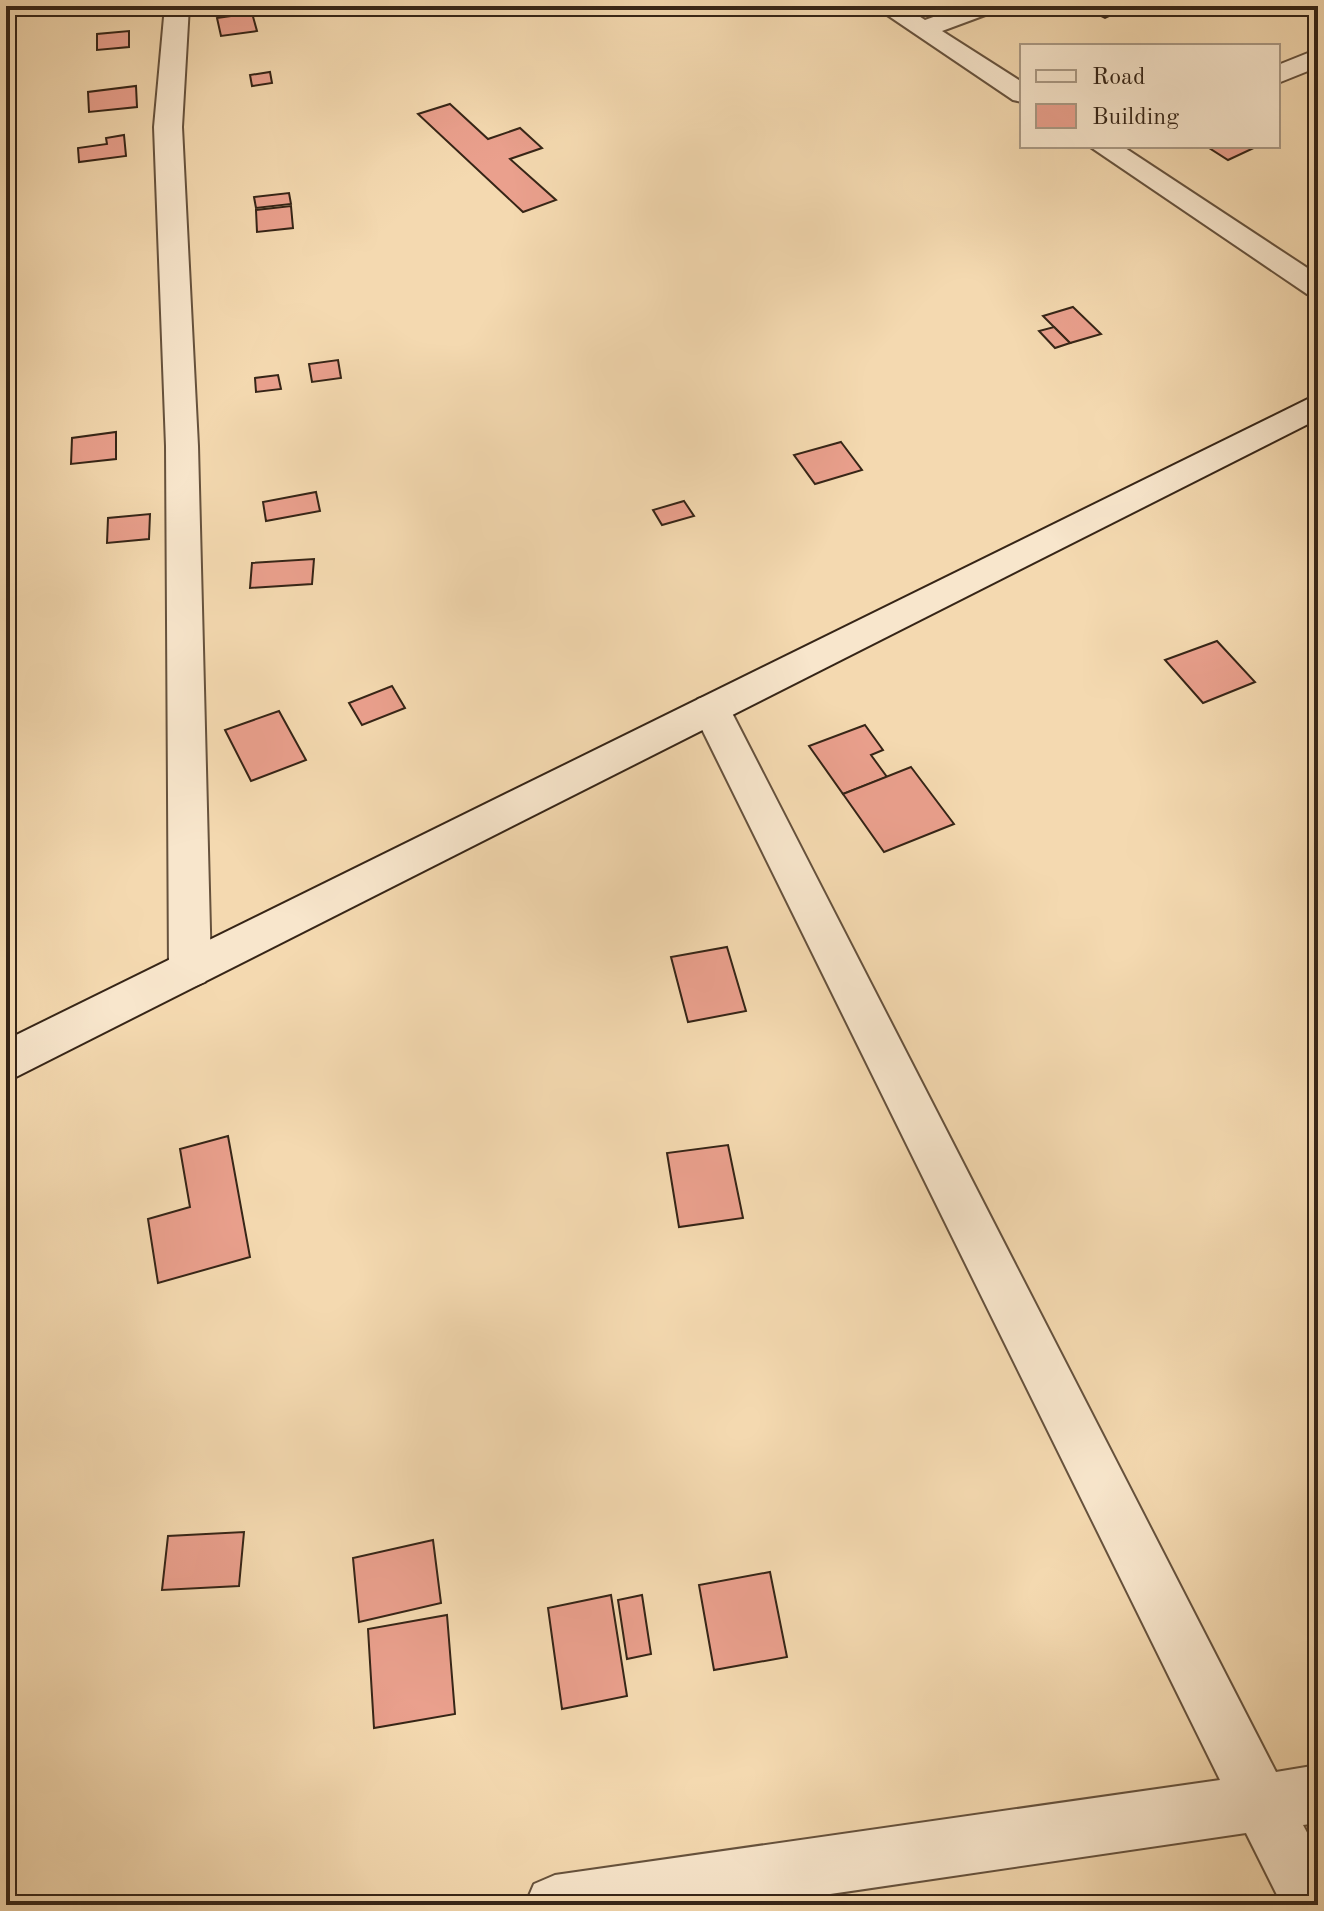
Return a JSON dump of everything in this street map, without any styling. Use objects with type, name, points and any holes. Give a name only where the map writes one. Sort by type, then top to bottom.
[{"type":"main road","points":[[6,1062],[1318,405]]},
{"type":"street","points":[[177,6],[168,127],[182,446],[190,970]]},
{"type":"street","points":[[886,6],[1020,93]]},
{"type":"street","points":[[922,30],[987,6]]},
{"type":"street","points":[[1280,74],[1318,57]]},
{"type":"street","points":[[1110,148],[1318,288]]},
{"type":"street","points":[[711,709],[1313,1905]]},
{"type":"street","points":[[555,1905],[1318,1794]]},
{"type":"building","points":[[1081,6],[1126,6],[1129,7],[1105,18]]},
{"type":"building","points":[[252,13],[257,31],[221,36],[217,18]]},
{"type":"building","points":[[129,31],[129,47],[97,50],[97,34]]},
{"type":"building","points":[[270,72],[272,83],[252,86],[250,75]]},
{"type":"building","points":[[136,86],[137,107],[89,112],[88,92]]},
{"type":"building","points":[[450,104],[488,139],[520,128],[542,148],[510,159],[556,200],[523,212],[418,114]]},
{"type":"building","points":[[124,135],[126,156],[79,162],[78,148],[107,144],[106,138]]},
{"type":"building","points":[[1209,148],[1254,148],[1228,160]]},
{"type":"building","points":[[289,193],[291,204],[256,208],[254,197]]},
{"type":"building","points":[[291,206],[293,228],[257,232],[256,210]]},
{"type":"building","points":[[1073,307],[1101,334],[1070,343],[1043,316]]},
{"type":"building","points":[[1054,327],[1070,343],[1055,348],[1039,331]]},
{"type":"building","points":[[338,360],[341,378],[312,382],[309,364]]},
{"type":"building","points":[[278,375],[281,389],[256,392],[255,378]]},
{"type":"building","points":[[116,432],[116,459],[71,464],[72,438]]},
{"type":"building","points":[[841,442],[862,470],[815,484],[794,455]]},
{"type":"building","points":[[316,492],[320,511],[266,521],[263,502]]},
{"type":"building","points":[[684,501],[694,516],[662,525],[653,510]]},
{"type":"building","points":[[150,514],[149,539],[107,543],[108,518]]},
{"type":"building","points":[[314,559],[312,584],[250,588],[252,563]]},
{"type":"building","points":[[1217,641],[1255,682],[1203,703],[1165,660]]},
{"type":"building","points":[[392,686],[405,708],[362,725],[349,703]]},
{"type":"building","points":[[279,711],[306,760],[251,781],[225,730]]},
{"type":"building","points":[[865,725],[883,750],[871,755],[887,777],[843,794],[809,746]]},
{"type":"building","points":[[911,767],[954,824],[884,852],[843,794]]},
{"type":"building","points":[[727,947],[746,1011],[688,1022],[671,957]]},
{"type":"building","points":[[228,1136],[250,1257],[158,1283],[148,1219],[190,1207],[180,1149]]},
{"type":"building","points":[[728,1145],[743,1218],[679,1227],[667,1153]]},
{"type":"building","points":[[244,1532],[239,1586],[162,1590],[168,1536]]},
{"type":"building","points":[[433,1540],[441,1603],[359,1622],[353,1558]]},
{"type":"building","points":[[770,1572],[787,1657],[714,1670],[699,1585]]},
{"type":"building","points":[[611,1595],[627,1696],[562,1709],[548,1608]]},
{"type":"building","points":[[642,1595],[651,1654],[627,1659],[618,1600]]},
{"type":"building","points":[[447,1615],[455,1714],[374,1728],[368,1629]]}]
